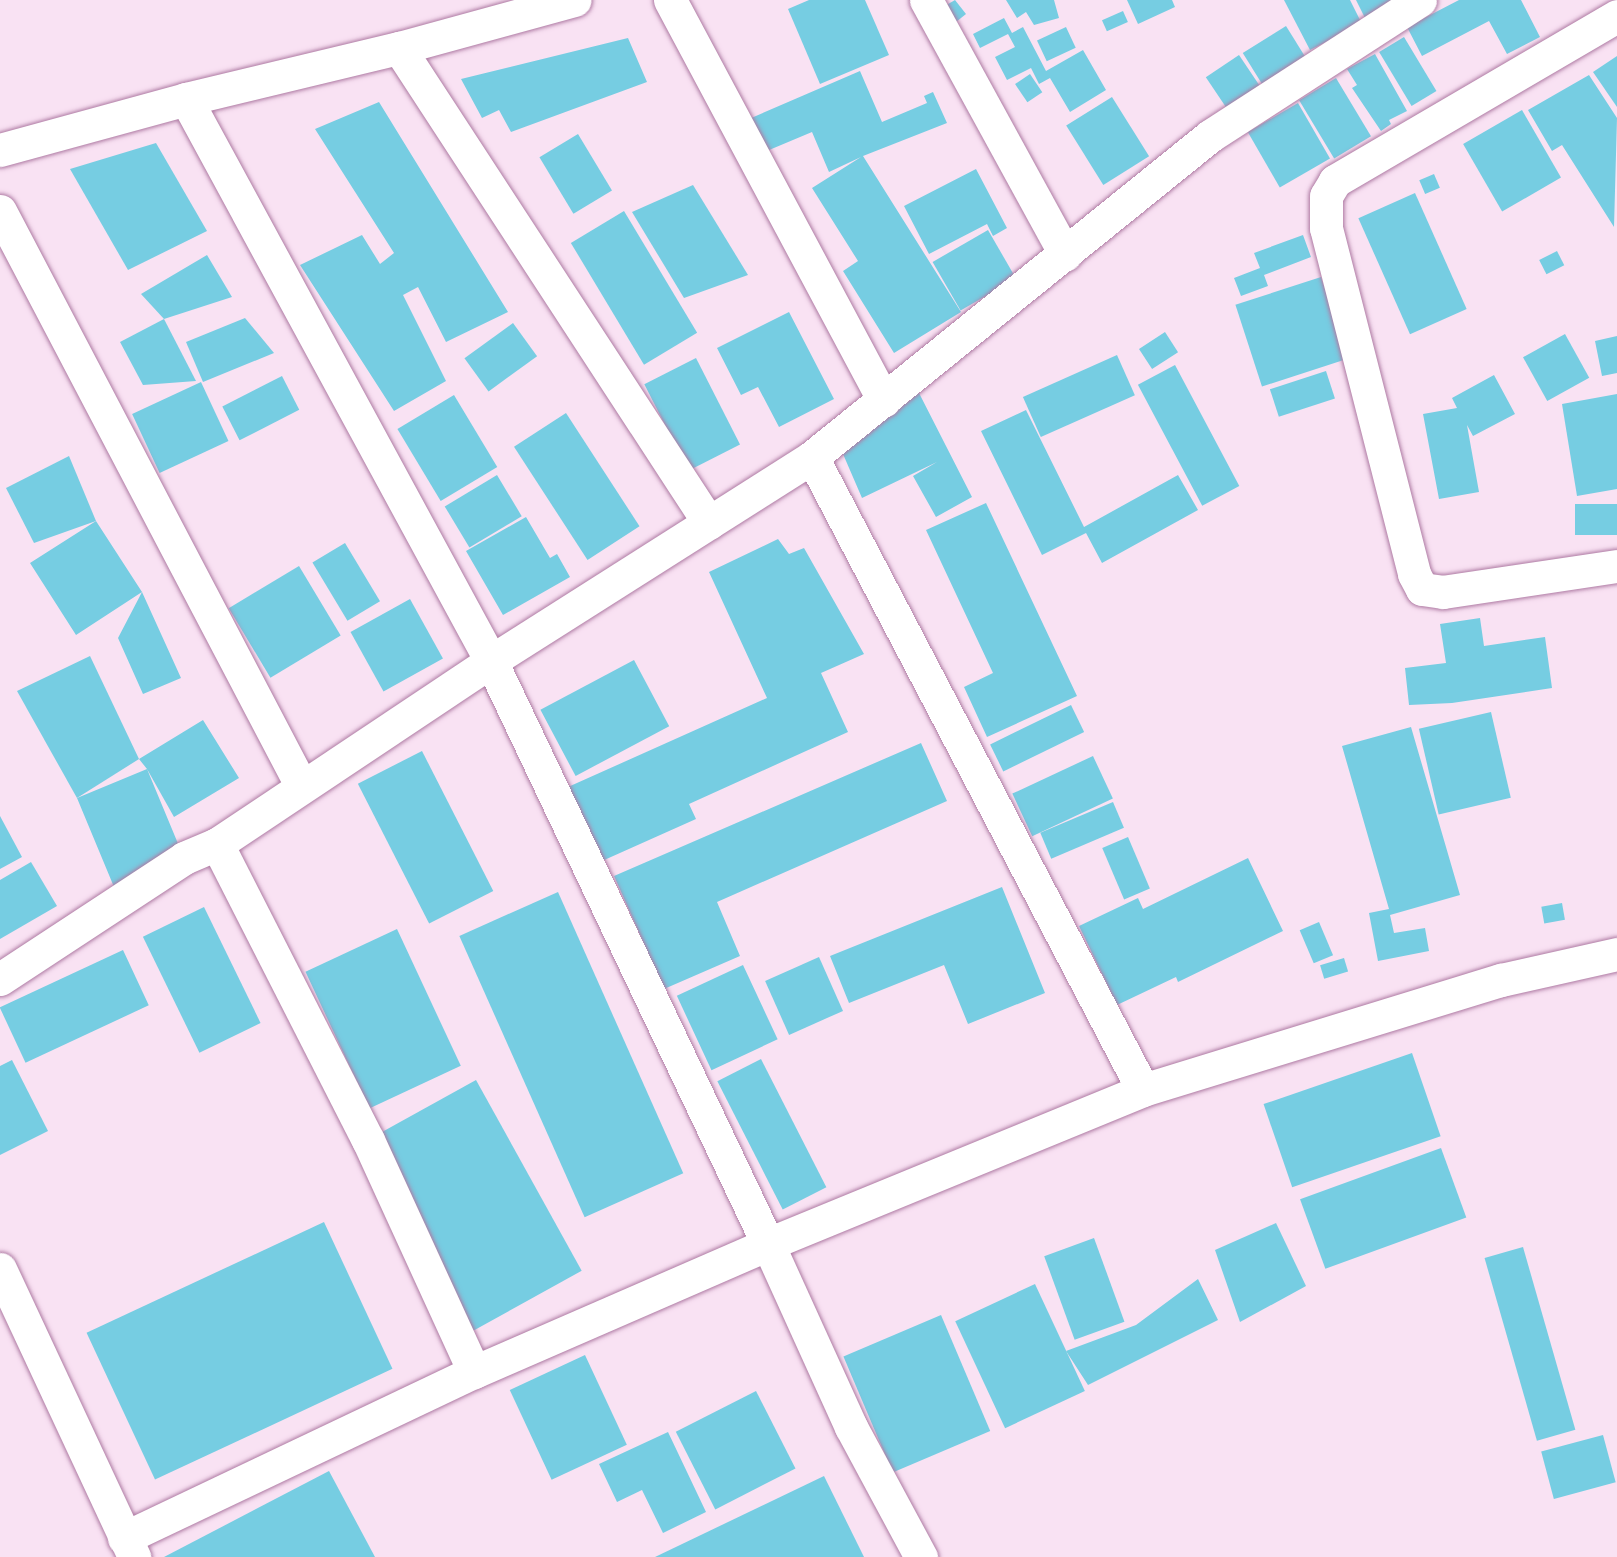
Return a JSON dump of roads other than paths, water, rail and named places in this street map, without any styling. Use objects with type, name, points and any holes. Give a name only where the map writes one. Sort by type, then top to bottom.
[{"type":"street","points":[[0,150],[186,99],[399,48],[575,0]]},
{"type":"street","points":[[670,0],[884,400]]},
{"type":"street","points":[[926,0],[1065,254]]},
{"type":"street","points":[[0,979],[184,858],[217,844],[491,661],[813,457],[1210,136],[1420,0]]},
{"type":"street","points":[[1617,16],[1335,181],[1326,196],[1326,228],[1414,574],[1422,590],[1443,592],[1617,566]]},
{"type":"street","points":[[399,48],[709,523]]},
{"type":"street","points":[[186,99],[491,661],[768,1244],[851,1427],[921,1557]]},
{"type":"street","points":[[0,211],[302,787]]},
{"type":"street","points":[[813,457],[1143,1090]]},
{"type":"street","points":[[217,844],[368,1140],[474,1372]]},
{"type":"street","points":[[0,1269],[129,1547],[474,1372],[768,1244],[1143,1090],[1501,980],[1617,954]]}]
